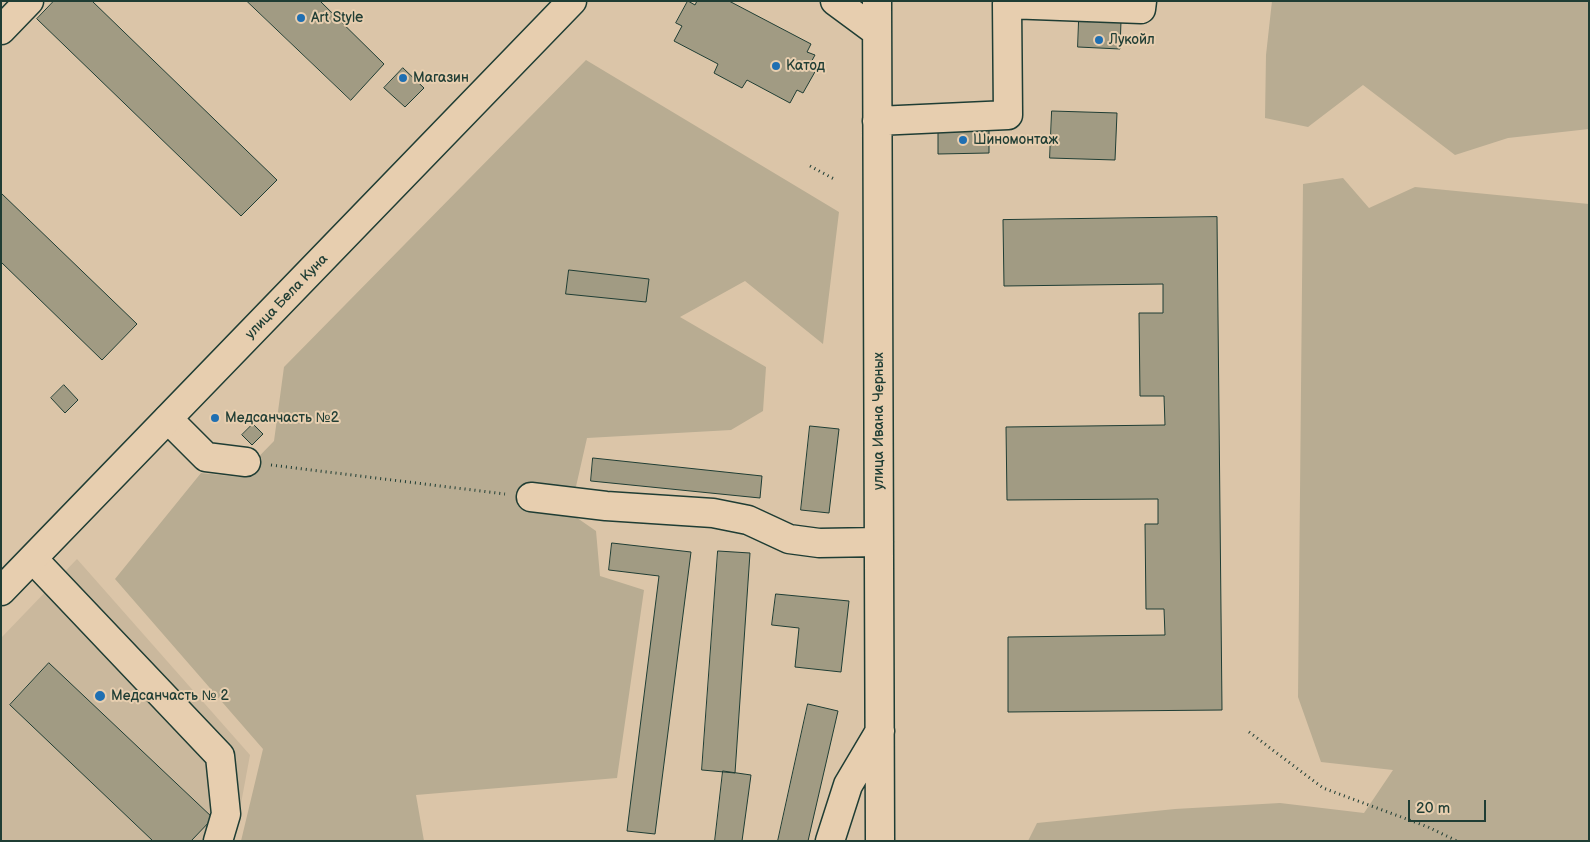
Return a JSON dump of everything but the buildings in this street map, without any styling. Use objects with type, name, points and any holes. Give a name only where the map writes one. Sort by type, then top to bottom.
[{"type":"street","points":[[4,24],[29,1]]},
{"type":"street","name":"улица Бела Куна","points":[[1,591],[572,1]]},
{"type":"street","points":[[835,1],[877,32]]},
{"type":"street","name":"улица Ивана Черных","points":[[877,1],[880,841]]},
{"type":"street","points":[[877,121],[1008,115],[1007,4],[1141,9],[1142,1]]},
{"type":"street","points":[[168,419],[206,457],[246,462]]},
{"type":"street","points":[[531,497],[606,506],[713,513],[748,520],[789,539],[819,543],[879,542]]},
{"type":"street","points":[[33,559],[220,756],[226,814],[218,841]]},
{"type":"street","points":[[830,841],[848,785],[880,730]]},
{"type":"path","points":[[810,166],[836,180]]},
{"type":"path","points":[[246,462],[531,497]]},
{"type":"path","points":[[1249,732],[1323,788],[1428,827],[1457,841]]},
{"type":"shaded area","points":[[1272,1],[1589,1],[1589,129],[1508,138],[1455,155],[1363,85],[1308,127],[1265,118],[1266,55]]},
{"type":"shaded area","points":[[586,60],[839,212],[823,344],[745,281],[680,317],[766,367],[763,411],[731,430],[587,438],[570,513],[596,531],[600,576],[644,590],[617,778],[416,795],[424,841],[241,841],[263,749],[115,579],[201,473],[239,477],[274,441],[284,367]]},
{"type":"shaded area","points":[[1343,178],[1369,208],[1415,187],[1589,204],[1589,841],[1028,841],[1037,823],[1175,809],[1280,803],[1364,813],[1393,770],[1321,762],[1298,697],[1303,184]]},
{"type":"shaded area","name":"Медсанчасть № 2","points":[[77,559],[250,755],[234,841],[1,841],[1,638]]},
{"type":"place","name":"Art Style","points":[[301,18]]},
{"type":"place","name":"Лукойл","points":[[1099,40]]},
{"type":"place","name":"Катод","points":[[776,66]]},
{"type":"place","name":"Магазин","points":[[403,78]]},
{"type":"place","name":"Шиномонтаж","points":[[963,140]]},
{"type":"place","name":"Медсанчасть №2","points":[[215,418]]},
{"type":"place","name":"Медсанчасть № 2","points":[[100,696]]}]
